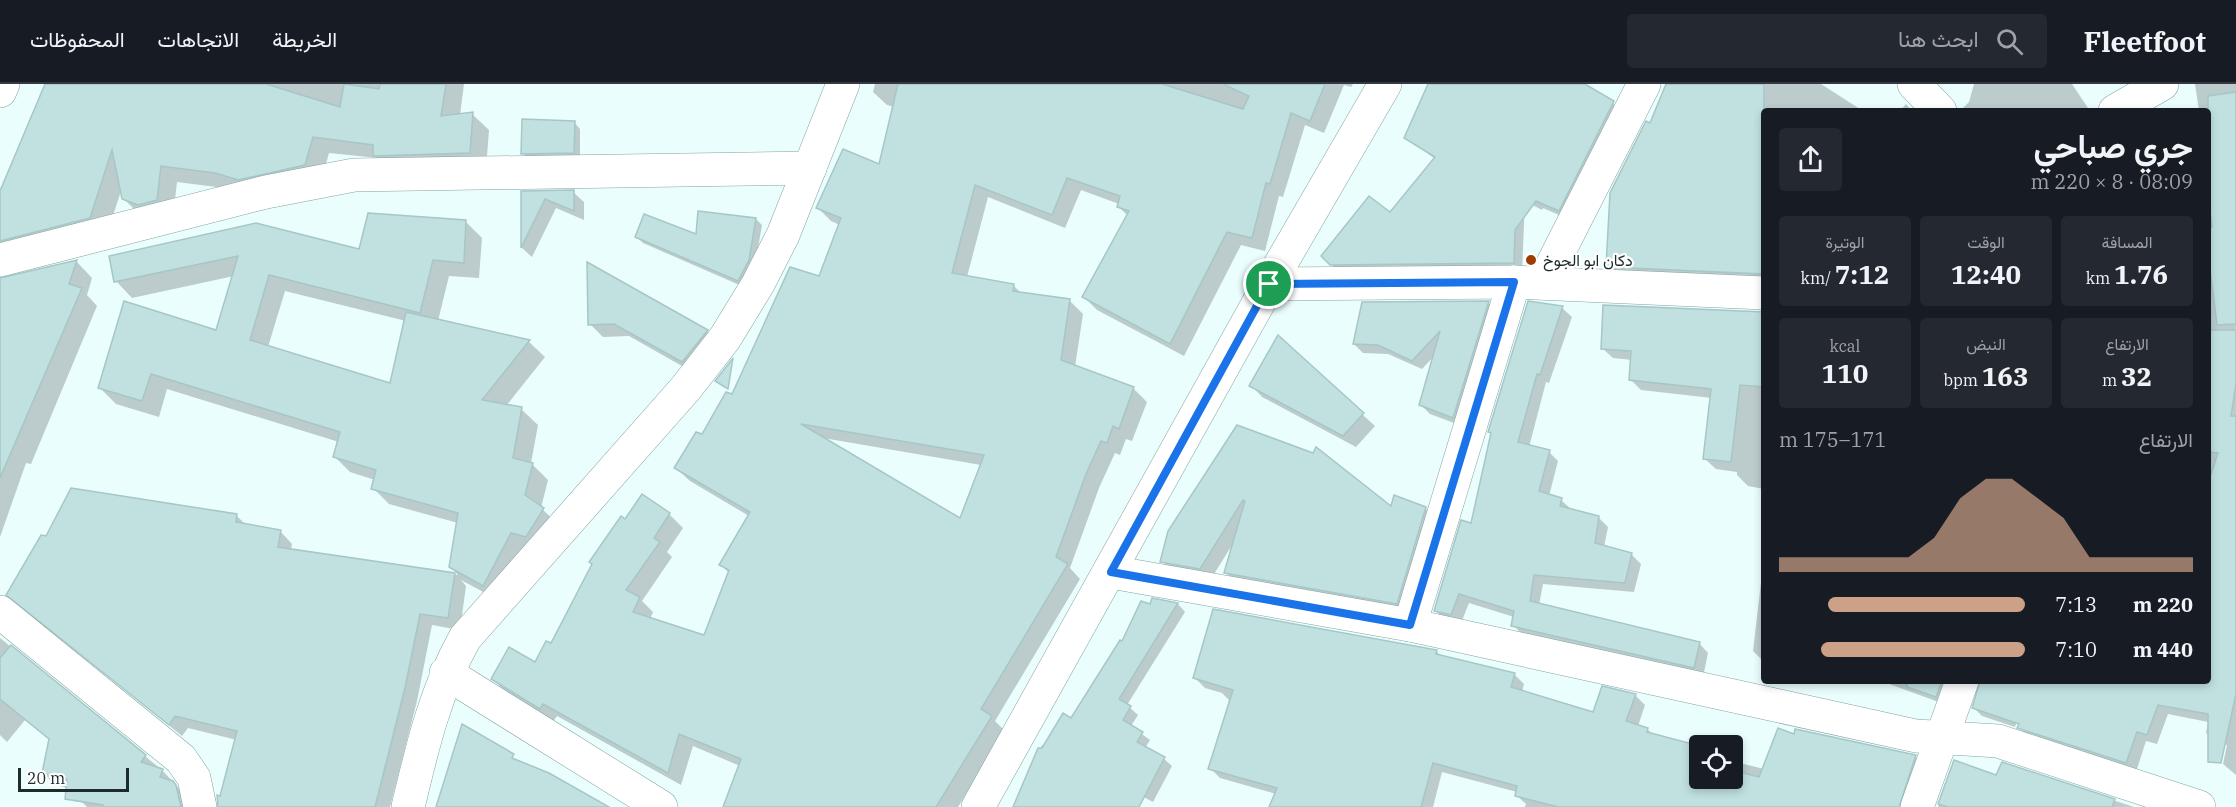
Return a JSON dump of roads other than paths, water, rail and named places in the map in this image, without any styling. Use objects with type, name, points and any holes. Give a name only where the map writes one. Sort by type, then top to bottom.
[{"type":"street","points":[[0,91],[3,84]]},
{"type":"street","points":[[408,807],[430,717],[446,673],[465,638],[686,388],[725,338],[758,284],[783,235],[843,84]]},
{"type":"street","points":[[978,807],[1111,572],[1269,284],[1385,84]]},
{"type":"street","points":[[1410,625],[1529,282],[1644,84]]},
{"type":"street","points":[[1914,84],[1937,108]]},
{"type":"street","points":[[2120,108],[2162,84]]},
{"type":"street","points":[[0,260],[266,192],[354,175],[810,168]]},
{"type":"street","points":[[1269,284],[1529,282],[1761,293]]},
{"type":"street","points":[[1111,572],[1410,625],[1916,736],[1998,741],[2199,807]]},
{"type":"street","points":[[0,612],[181,759],[194,778],[200,807]]},
{"type":"street","points":[[446,673],[661,807]]},
{"type":"street","points":[[1917,807],[1961,684]]},
{"type":"place","name":"دكان ابو الجوخ","points":[[1531,260]]}]
